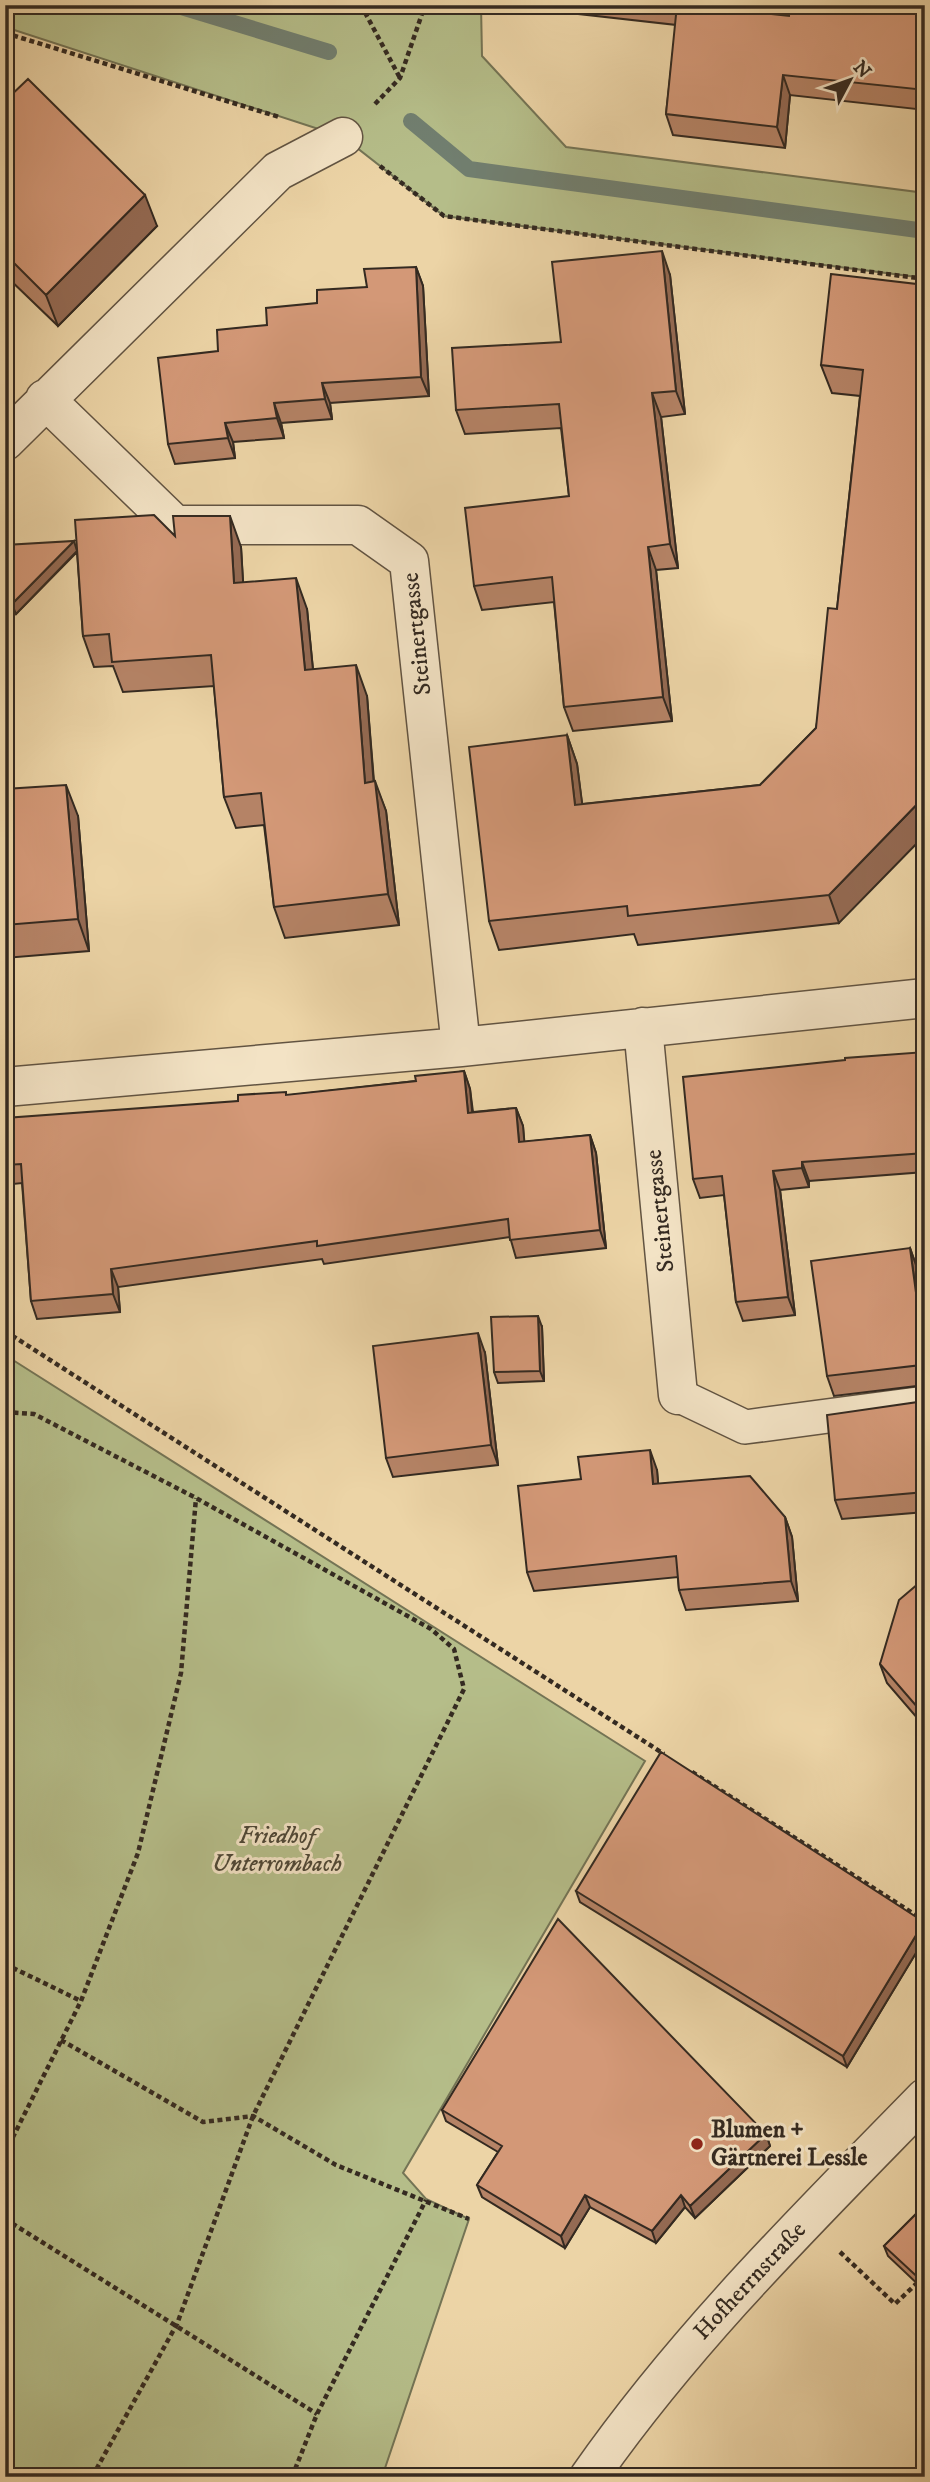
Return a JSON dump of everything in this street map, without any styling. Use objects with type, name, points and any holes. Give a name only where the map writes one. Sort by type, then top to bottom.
[{"type":"street","points":[[5,441],[278,171],[343,137]]},
{"type":"street","name":"Steinertgasse","points":[[45,399],[175,525],[358,525],[409,561],[461,1047]]},
{"type":"street","points":[[5,1087],[461,1047],[925,998]]},
{"type":"street","name":"Steinertgasse","points":[[643,1027],[678,1395]]},
{"type":"street","name":"Hofherrnstraße","points":[[589,2477],[633,2414],[682,2355],[925,2098]]},
{"type":"lane","points":[[678,1395],[744,1427],[925,1403]]},
{"type":"path","points":[[361,5],[400,78]]},
{"type":"path","points":[[343,137],[400,78],[425,5]]},
{"type":"path","points":[[5,33],[343,137],[444,216],[925,279]]},
{"type":"path","points":[[5,1331],[669,1757]]},
{"type":"path","points":[[5,1412],[34,1415],[195,1498],[431,1629],[454,1649],[464,1689],[253,2116],[177,2324],[92,2477]]},
{"type":"path","points":[[5,2153],[81,2001],[138,1853],[181,1673],[195,1498]]},
{"type":"path","points":[[680,1764],[925,1921]]},
{"type":"path","points":[[5,1964],[81,2001]]},
{"type":"path","points":[[61,2040],[203,2122],[253,2116],[336,2165],[469,2219]]},
{"type":"path","points":[[292,2477],[317,2414],[426,2200]]},
{"type":"path","points":[[5,2219],[177,2324],[317,2414]]},
{"type":"path","points":[[807,2220],[895,2304],[916,2284]]},
{"type":"green space","points":[[5,5],[481,5],[482,56],[566,147],[925,193],[925,278],[444,216],[343,137],[5,27]]},
{"type":"green space","name":"Friedhof Unterrombach","points":[[5,1355],[645,1761],[403,2173],[426,2199],[469,2219],[382,2477],[5,2477]]},
{"type":"building","points":[[677,5],[789,16],[790,5],[925,5],[925,90],[783,75],[777,127],[666,114]]},
{"type":"building","points":[[28,79],[145,195],[46,295],[5,254],[5,101]]},
{"type":"building","points":[[662,251],[676,391],[652,393],[670,544],[648,547],[663,697],[564,707],[552,577],[474,586],[465,508],[569,496],[559,404],[456,410],[452,348],[561,342],[552,262]]},
{"type":"building","points":[[416,267],[421,377],[322,383],[325,399],[274,403],[277,418],[225,423],[228,438],[168,444],[158,358],[218,351],[217,330],[267,325],[266,308],[317,303],[317,290],[367,287],[364,269]]},
{"type":"building","points":[[831,274],[925,285],[925,796],[829,895],[628,916],[627,906],[489,921],[469,747],[567,735],[575,805],[760,785],[816,728],[828,608],[837,609],[863,370],[821,365]]},
{"type":"building","points":[[154,515],[175,536],[173,516],[230,516],[234,583],[296,578],[305,670],[356,665],[365,783],[375,781],[388,894],[274,907],[261,793],[224,797],[211,655],[112,662],[109,634],[83,636],[75,520]]},
{"type":"building","points":[[74,541],[12,604],[5,597],[5,545]]},
{"type":"building","points":[[66,785],[78,919],[5,925],[5,789]]},
{"type":"building","points":[[925,1052],[925,1153],[802,1162],[802,1168],[773,1171],[788,1297],[736,1302],[722,1176],[693,1179],[683,1077],[845,1058]]},
{"type":"building","points":[[464,1071],[468,1113],[516,1108],[519,1142],[590,1135],[600,1230],[510,1240],[508,1219],[317,1246],[317,1241],[111,1269],[113,1294],[31,1301],[21,1164],[6,1165],[5,1118],[238,1101],[238,1095],[286,1092],[286,1095],[416,1081],[415,1076]]},
{"type":"building","points":[[910,1248],[923,1345],[919,1345],[921,1365],[827,1376],[811,1261]]},
{"type":"building","points":[[538,1316],[540,1371],[494,1372],[491,1317]]},
{"type":"building","points":[[478,1333],[491,1445],[386,1458],[373,1346]]},
{"type":"building","points":[[925,1401],[925,1492],[835,1500],[827,1415]]},
{"type":"building","points":[[650,1450],[653,1484],[750,1476],[785,1517],[791,1581],[679,1590],[676,1556],[527,1572],[518,1486],[581,1479],[578,1457]]},
{"type":"building","points":[[925,1578],[925,1716],[880,1664],[899,1600]]},
{"type":"building","points":[[661,1752],[924,1922],[843,2056],[576,1891]]},
{"type":"building","points":[[558,1919],[766,2134],[690,2206],[681,2195],[652,2231],[585,2195],[561,2236],[477,2185],[502,2146],[442,2110]]},
{"type":"building","points":[[925,2205],[925,2284],[884,2246]]},
{"type":"waterway","points":[[175,5],[329,52]]},
{"type":"waterway","points":[[411,121],[469,169],[925,231]]},
{"type":"place","name":"Blumen + Gärtnerei Lessle","points":[[697,2144]]}]
